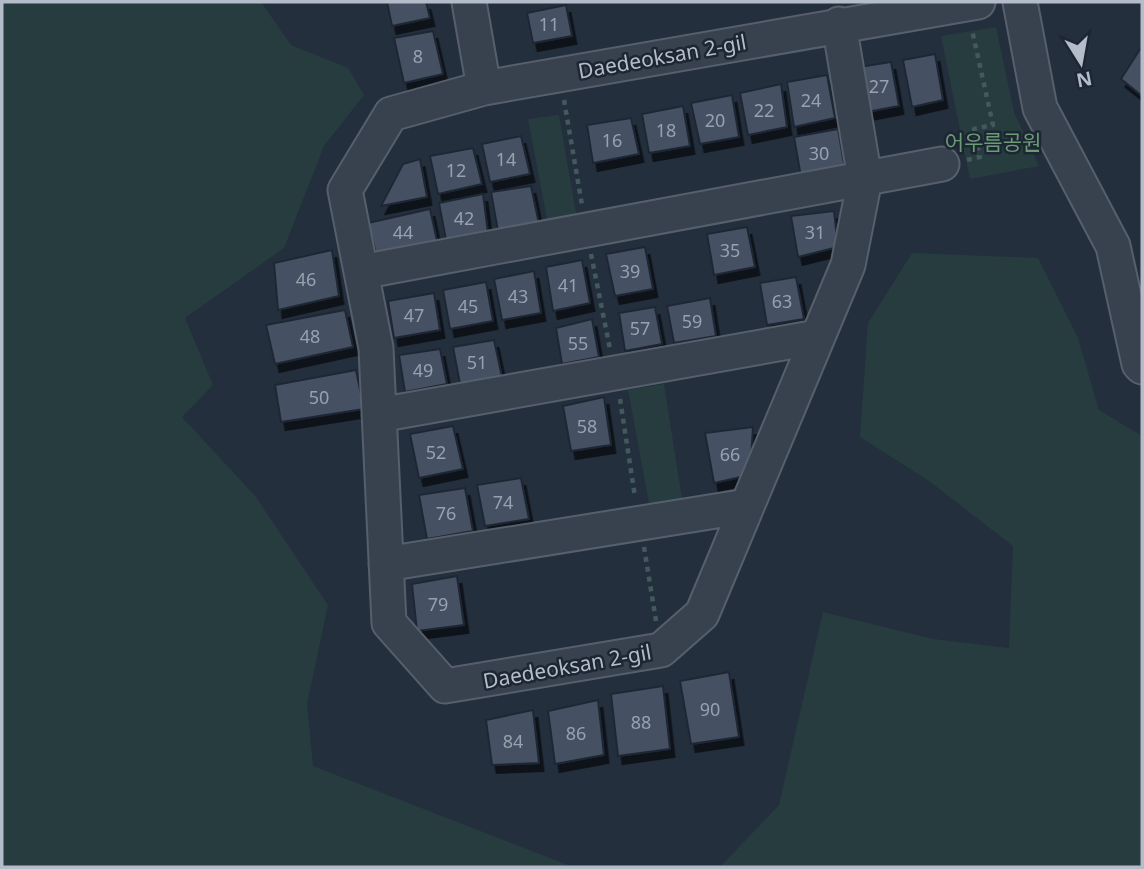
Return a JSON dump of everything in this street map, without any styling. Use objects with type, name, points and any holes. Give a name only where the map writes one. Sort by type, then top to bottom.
[{"type":"street","points":[[469,2],[484,88]]},
{"type":"street","points":[[1020,2],[1040,108],[1114,246],[1139,364],[1142,367]]},
{"type":"street","name":"Daedeoksan 2-gil","points":[[839,24],[865,179],[848,265],[702,614],[661,650],[445,686],[389,623],[376,348],[345,190],[391,114],[484,88],[839,24],[974,14]]},
{"type":"street","points":[[361,272],[942,164]]},
{"type":"street","points":[[379,415],[817,337]]},
{"type":"street","points":[[386,564],[747,506]]},
{"type":"path","points":[[942,164],[980,157],[974,129],[993,125],[974,14]]},
{"type":"green space","points":[[2,2],[261,2],[291,45],[348,68],[364,95],[324,146],[284,248],[185,318],[213,385],[182,417],[256,497],[328,605],[307,704],[313,766],[573,867],[2,867]]},
{"type":"green space","name":"어우름공원","points":[[996,27],[1014,112],[1039,166],[970,179],[941,36]]},
{"type":"green space","points":[[559,115],[577,219],[548,224],[528,119]]},
{"type":"green space","points":[[912,253],[1038,258],[1078,338],[1099,410],[1142,436],[1142,867],[720,867],[779,805],[823,612],[933,639],[1009,648],[1013,546],[929,481],[860,437],[868,323]]},
{"type":"green space","points":[[664,384],[682,499],[649,503],[628,390]]},
{"type":"building","points":[[387,2],[426,2],[430,18],[392,26]]},
{"type":"building","points":[[566,5],[572,36],[533,43],[527,13]]},
{"type":"building","points":[[433,31],[443,74],[404,83],[394,38]]},
{"type":"building","points":[[1142,46],[1142,96],[1121,79]]},
{"type":"building","points":[[935,54],[943,100],[912,107],[903,60]]},
{"type":"building","points":[[891,62],[899,106],[867,112],[859,67]]},
{"type":"building","points":[[827,75],[835,118],[794,127],[787,82]]},
{"type":"building","points":[[781,84],[787,127],[748,135],[740,93]]},
{"type":"building","points":[[732,95],[739,137],[700,144],[691,103]]},
{"type":"building","points":[[683,106],[690,146],[649,153],[642,114]]},
{"type":"building","points":[[631,118],[639,154],[593,163],[587,125]]},
{"type":"building","points":[[838,129],[845,169],[801,177],[794,137]]},
{"type":"building","points":[[521,136],[530,174],[490,182],[482,144]]},
{"type":"building","points":[[473,148],[482,184],[438,194],[430,156]]},
{"type":"building","points":[[420,159],[427,197],[381,206],[403,164]]},
{"type":"building","points":[[531,186],[539,224],[498,231],[491,192]]},
{"type":"building","points":[[483,194],[488,233],[446,240],[439,203]]},
{"type":"building","points":[[430,209],[437,241],[376,253],[368,223]]},
{"type":"building","points":[[834,211],[838,247],[798,257],[791,216]]},
{"type":"building","points":[[747,227],[755,267],[714,275],[707,234]]},
{"type":"building","points":[[645,247],[653,289],[615,296],[606,254]]},
{"type":"building","points":[[332,250],[339,296],[278,310],[274,263]]},
{"type":"building","points":[[582,260],[590,303],[553,311],[546,267]]},
{"type":"building","points":[[534,271],[541,313],[502,320],[494,279]]},
{"type":"building","points":[[796,277],[804,319],[767,325],[760,283]]},
{"type":"building","points":[[486,282],[493,321],[450,329],[443,290]]},
{"type":"building","points":[[434,293],[440,330],[394,338],[388,301]]},
{"type":"building","points":[[710,298],[716,336],[674,343],[667,306]]},
{"type":"building","points":[[655,307],[662,344],[625,351],[619,313]]},
{"type":"building","points":[[345,310],[353,347],[275,364],[266,325]]},
{"type":"building","points":[[592,319],[599,357],[562,364],[556,328]]},
{"type":"building","points":[[494,340],[502,377],[460,384],[453,347]]},
{"type":"building","points":[[440,349],[447,384],[405,392],[399,355]]},
{"type":"building","points":[[356,370],[364,409],[281,422],[275,385]]},
{"type":"building","points":[[604,397],[611,445],[571,451],[563,406]]},
{"type":"building","points":[[453,426],[463,469],[419,478],[410,434]]},
{"type":"building","points":[[753,427],[750,475],[714,483],[705,433]]},
{"type":"building","points":[[521,478],[529,519],[485,526],[477,485]]},
{"type":"building","points":[[465,488],[473,531],[427,539],[419,495]]},
{"type":"building","points":[[457,576],[464,625],[417,631],[412,584]]},
{"type":"building","points":[[729,672],[739,737],[691,744],[680,681]]},
{"type":"building","points":[[663,686],[670,749],[618,756],[611,694]]},
{"type":"building","points":[[598,700],[604,755],[555,764],[548,711]]},
{"type":"building","points":[[533,710],[539,763],[492,765],[486,720]]}]
